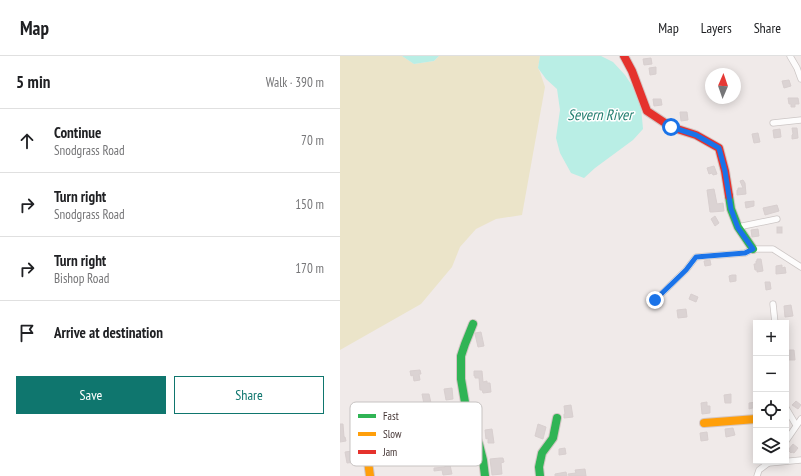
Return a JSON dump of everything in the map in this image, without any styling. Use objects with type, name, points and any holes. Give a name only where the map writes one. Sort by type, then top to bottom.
[{"type":"street","points":[[624,56],[632,71],[647,111],[671,127],[696,135],[719,148],[725,171],[731,209],[738,228],[753,249]]},
{"type":"street","points":[[790,56],[799,68],[801,79]]},
{"type":"street","points":[[773,123],[801,120]]},
{"type":"street","points":[[738,228],[777,220]]},
{"type":"street","points":[[655,300],[686,270],[696,257],[745,253],[753,249],[773,249],[801,267]]},
{"type":"street","points":[[773,304],[775,320]]},
{"type":"street","points":[[465,402],[460,374],[461,356],[473,324]]},
{"type":"street","points":[[789,413],[796,425]]},
{"type":"street","points":[[540,476],[539,467],[542,453],[553,438],[557,418]]},
{"type":"street","points":[[704,423],[753,419]]},
{"type":"street","points":[[789,435],[801,419]]},
{"type":"street","points":[[482,458],[485,476]]},
{"type":"street","points":[[789,461],[801,460]]},
{"type":"street","points":[[757,476],[759,470],[767,464]]},
{"type":"street","points":[[369,466],[370,476]]},
{"type":"shaded area","points":[[340,56],[402,56],[414,64],[434,61],[439,56],[540,56],[538,68],[545,87],[522,215],[496,219],[476,229],[460,247],[452,267],[421,304],[340,350]]},
{"type":"water","points":[[402,56],[439,56],[434,61],[414,64]]},
{"type":"water","name":"Severn River","points":[[540,56],[601,56],[613,62],[625,75],[633,87],[641,107],[643,129],[633,140],[584,178],[571,173],[560,153],[556,138],[560,110],[557,89],[546,79],[538,68]]},
{"type":"building","points":[[651,58],[652,64],[644,65],[643,59]]},
{"type":"building","points":[[656,67],[656,74],[650,75],[649,68]]},
{"type":"building","points":[[789,80],[791,86],[784,88],[782,81]]},
{"type":"building","points":[[788,98],[798,98],[799,104],[795,104],[795,107],[791,107]]},
{"type":"building","points":[[653,99],[661,99],[662,105],[654,106]]},
{"type":"building","points":[[680,112],[687,112],[688,120],[681,121]]},
{"type":"building","points":[[792,128],[797,128],[798,138],[792,139]]},
{"type":"building","points":[[780,129],[781,137],[774,138],[773,130]]},
{"type":"building","points":[[758,133],[760,142],[754,143],[752,134]]},
{"type":"building","points":[[714,166],[717,174],[709,174],[707,168]]},
{"type":"building","points":[[743,180],[745,183],[746,194],[737,195],[738,188],[743,188],[740,181]]},
{"type":"building","points":[[714,189],[717,204],[723,203],[724,211],[710,212],[707,190]]},
{"type":"building","points":[[754,201],[754,206],[746,208],[745,202]]},
{"type":"building","points":[[777,205],[779,211],[765,215],[763,208]]},
{"type":"building","points":[[715,216],[719,223],[715,226],[711,219]]},
{"type":"building","points":[[777,227],[782,227],[782,233],[777,233]]},
{"type":"building","points":[[758,229],[759,236],[752,237],[751,230]]},
{"type":"building","points":[[757,259],[761,259],[763,271],[757,272],[757,270],[755,270],[754,264],[756,264]]},
{"type":"building","points":[[710,260],[711,265],[705,266],[704,261]]},
{"type":"building","points":[[782,265],[782,268],[785,267],[786,273],[776,274],[776,266]]},
{"type":"building","points":[[736,275],[736,281],[730,282],[729,276]]},
{"type":"building","points":[[765,282],[770,282],[771,289],[766,290]]},
{"type":"building","points":[[691,294],[698,297],[696,302],[689,299]]},
{"type":"building","points":[[791,305],[793,316],[785,317],[784,306]]},
{"type":"building","points":[[686,309],[687,317],[678,318],[677,310]]},
{"type":"building","points":[[481,332],[484,346],[478,347],[475,333]]},
{"type":"building","points":[[789,350],[794,350],[795,360],[789,360]]},
{"type":"building","points":[[420,370],[420,380],[414,381],[413,375],[411,376],[410,371]]},
{"type":"building","points":[[474,371],[482,371],[483,382],[487,381],[487,383],[490,383],[491,392],[483,393],[482,390],[480,390],[479,378],[475,378]]},
{"type":"building","points":[[452,388],[453,399],[446,400],[444,389]]},
{"type":"building","points":[[422,394],[429,394],[431,402],[424,402]]},
{"type":"building","points":[[731,394],[731,403],[725,403],[724,395]]},
{"type":"building","points":[[796,401],[801,405],[798,409],[792,405]]},
{"type":"building","points":[[707,402],[707,406],[710,406],[710,413],[702,414],[701,403]]},
{"type":"building","points":[[753,402],[753,408],[749,409],[749,403]]},
{"type":"building","points":[[571,405],[573,417],[564,418],[564,406]]},
{"type":"building","points":[[340,424],[343,424],[344,437],[346,441],[340,442]]},
{"type":"building","points":[[538,424],[546,427],[543,439],[535,436]]},
{"type":"building","points":[[733,428],[735,435],[726,437],[725,429]]},
{"type":"building","points":[[492,429],[494,443],[488,443],[485,430]]},
{"type":"building","points":[[707,432],[708,440],[701,441],[700,433]]},
{"type":"building","points":[[793,444],[798,448],[794,453],[791,453],[789,449]]},
{"type":"building","points":[[565,448],[566,454],[559,455],[559,449]]},
{"type":"building","points":[[350,451],[350,463],[347,463],[345,452]]},
{"type":"building","points":[[503,458],[504,462],[501,463],[502,474],[492,475],[490,459]]},
{"type":"building","points":[[450,466],[452,474],[443,475],[442,470],[434,471],[434,468]]},
{"type":"building","points":[[585,469],[586,476],[569,476],[568,474],[576,473],[575,470]]},
{"type":"building","points":[[566,472],[567,476],[555,476],[555,474]]},
{"type":"traffic: fast","points":[[729,196],[731,209],[738,227],[753,249]]},
{"type":"traffic: fast","points":[[465,402],[461,379],[461,356],[473,324]]},
{"type":"traffic: fast","points":[[540,476],[539,467],[542,453],[553,438],[557,418]]},
{"type":"traffic: fast","points":[[482,456],[485,476]]},
{"type":"traffic: slow","points":[[704,423],[753,419]]},
{"type":"traffic: slow","points":[[369,466],[370,476]]},
{"type":"traffic: jam","points":[[624,56],[632,71],[647,111],[671,127],[696,135],[719,148],[729,196]]},
{"type":"route","points":[[655,300],[686,270],[696,257],[745,253],[753,249],[738,228],[731,209],[725,171],[719,148],[696,135],[671,127]]}]
